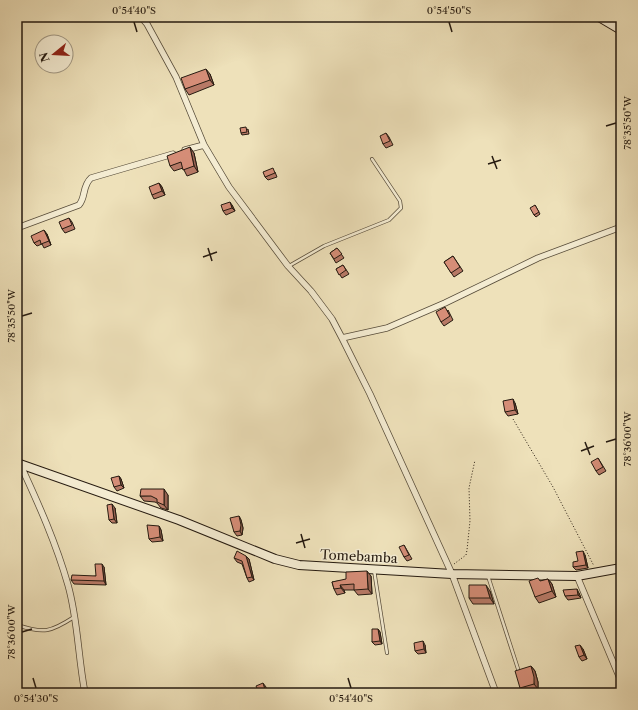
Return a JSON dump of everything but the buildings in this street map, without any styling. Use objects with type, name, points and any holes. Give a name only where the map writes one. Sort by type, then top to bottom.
[{"type":"street","points":[[141,17],[147,24],[176,77],[204,145],[229,187],[288,266],[311,291],[332,319],[342,338],[370,394],[450,570],[496,693]]},
{"type":"street","points":[[600,17],[621,30]]},
{"type":"street","points":[[17,228],[79,205],[82,200],[85,185],[91,178],[204,145]]},
{"type":"street","points":[[342,338],[387,328],[452,300],[538,258],[621,227]]},
{"type":"street","points":[[19,465],[50,528],[68,585],[74,617],[79,664],[85,693]]},
{"type":"street","name":"Tomebamba","points":[[19,465],[65,479],[179,520],[275,559],[299,565],[374,570],[450,570],[487,575],[577,576],[598,574],[621,568]]},
{"type":"street","points":[[577,576],[621,681]]},
{"type":"lane","points":[[288,266],[324,246],[389,220],[401,208],[400,201],[372,159]]},
{"type":"lane","points":[[374,570],[387,653]]},
{"type":"lane","points":[[487,575],[520,673]]},
{"type":"lane","points":[[17,625],[39,631],[57,628],[74,617]]},
{"type":"path","points":[[513,419],[554,487],[598,574]]},
{"type":"path","points":[[450,570],[466,555],[470,521],[469,488],[475,460]]}]
